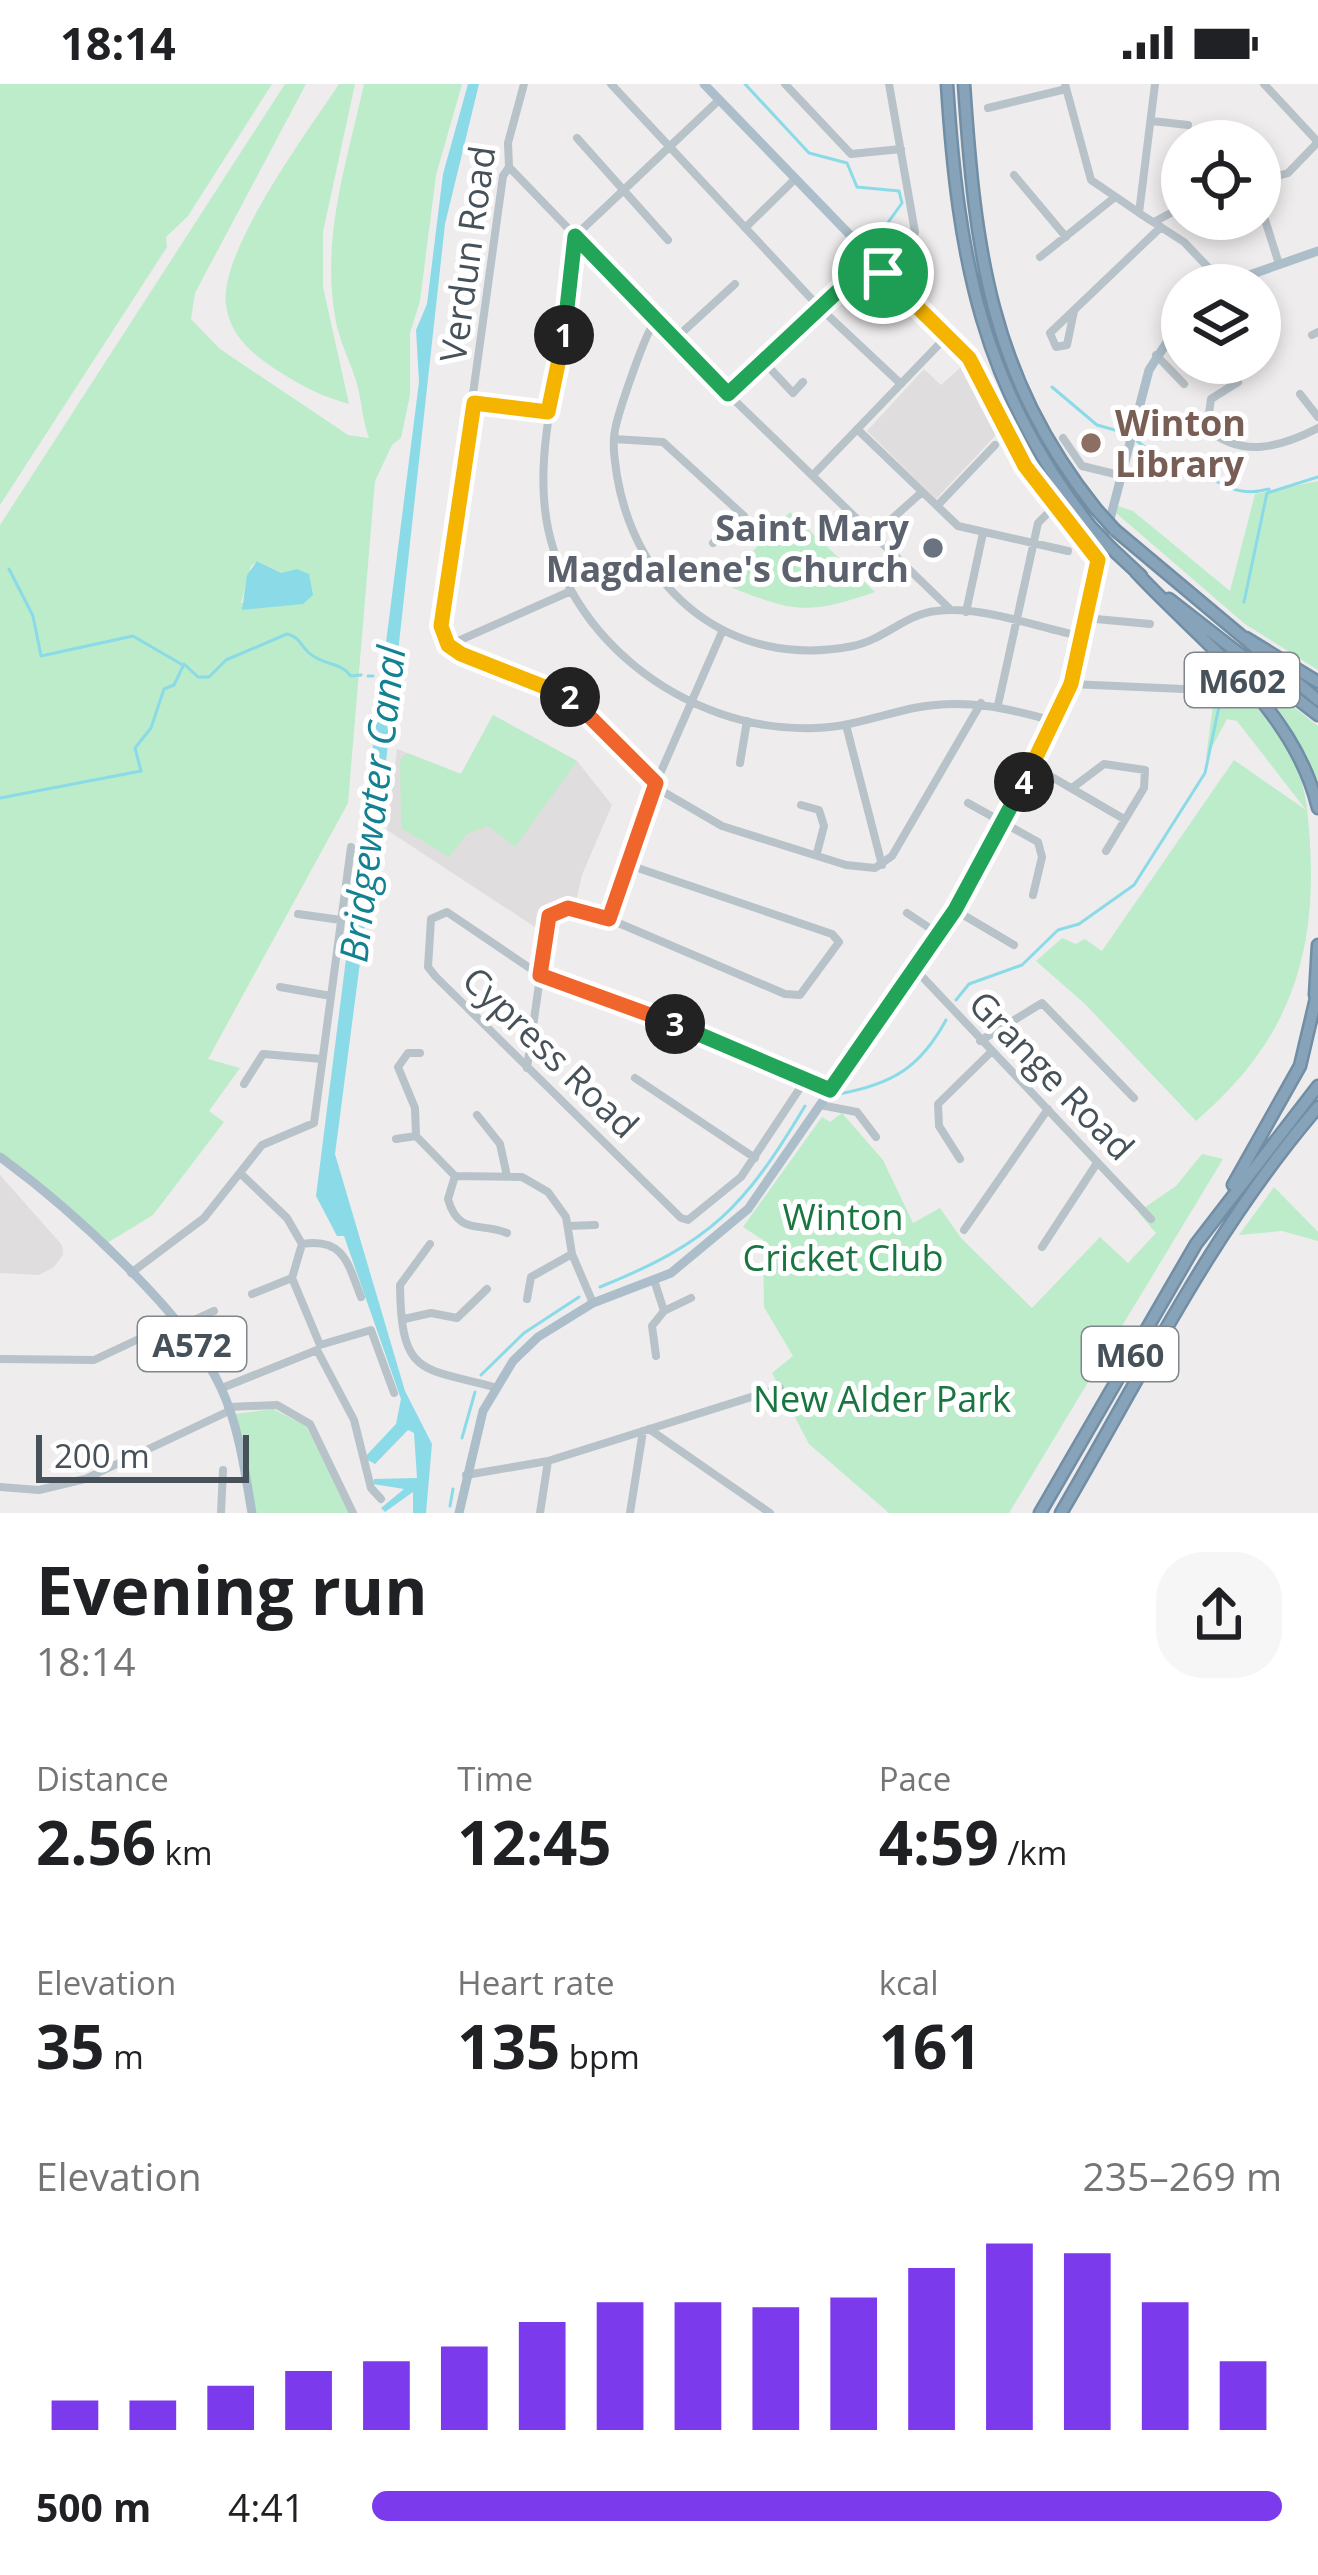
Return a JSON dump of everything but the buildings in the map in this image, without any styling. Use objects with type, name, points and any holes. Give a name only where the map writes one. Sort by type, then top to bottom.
[{"type":"highway","name":"M602","points":[[947,84],[960,238],[988,348],[1038,454],[1091,527],[1278,720],[1305,768],[1318,808]]},
{"type":"highway","name":"M602","points":[[964,84],[976,237],[994,320],[1038,422],[1115,530],[1318,700]]},
{"type":"highway","name":"M602","points":[[1136,572],[1318,716]]},
{"type":"highway","name":"M602","points":[[1233,632],[1318,682]]},
{"type":"highway","points":[[1314,1010],[1318,945]]},
{"type":"highway","points":[[1314,1010],[1318,991]]},
{"type":"highway","name":"M60","points":[[1040,1513],[1151,1316],[1295,1077],[1314,1010]]},
{"type":"highway","name":"M60","points":[[1226,1198],[1318,1086]]},
{"type":"highway","name":"M60","points":[[1061,1513],[1149,1352],[1257,1186],[1318,1108]]},
{"type":"highway","name":"M60","points":[[1257,1186],[1318,1118]]},
{"type":"main road","points":[[704,84],[870,261],[969,358],[1025,466],[1098,560]]},
{"type":"main road","points":[[1279,264],[1318,251]]},
{"type":"main road","points":[[459,1513],[494,1388],[538,1337],[593,1303],[671,1273],[748,1210],[955,910],[1057,722],[1071,684],[1119,475],[1161,346]]},
{"type":"main road","name":"A572","points":[[0,1157],[70,1209],[176,1326],[222,1388],[252,1513]]},
{"type":"street","name":"Verdun Road","points":[[448,645],[441,626],[503,176],[509,167],[508,143],[524,84]]},
{"type":"street","points":[[611,84],[820,308],[901,384]]},
{"type":"street","points":[[785,84],[851,154],[901,149]]},
{"type":"street","points":[[883,273],[915,236],[889,84]]},
{"type":"street","points":[[1139,213],[1155,84]]},
{"type":"street","points":[[1264,84],[1318,142],[1281,175]]},
{"type":"street","points":[[988,108],[1066,86],[1091,180],[1184,242],[1204,264]]},
{"type":"street","points":[[719,100],[575,236],[566,325],[548,412],[545,513],[571,591],[619,651],[657,685],[688,702],[747,721],[812,729],[932,705],[981,703],[1057,722]]},
{"type":"street","points":[[1152,121],[1161,122]]},
{"type":"street","points":[[577,137],[668,239]]},
{"type":"street","points":[[509,167],[728,394],[951,610]]},
{"type":"street","points":[[1013,175],[1066,237]]},
{"type":"street","points":[[745,228],[794,180]]},
{"type":"street","points":[[1040,257],[1114,197]]},
{"type":"street","points":[[1074,311],[1067,345],[1056,347],[1050,333],[1161,222]]},
{"type":"street","points":[[1271,240],[1279,264]]},
{"type":"street","points":[[728,394],[870,261]]},
{"type":"street","points":[[676,338],[735,284]]},
{"type":"street","points":[[656,320],[644,334],[614,440],[622,503],[639,550],[676,601],[722,632],[763,646],[818,650],[871,641],[923,614],[951,610],[1082,636]]},
{"type":"street","points":[[813,475],[948,335]]},
{"type":"street","points":[[1155,354],[1161,360]]},
{"type":"street","points":[[764,361],[793,393],[803,382]]},
{"type":"street","points":[[1235,384],[1210,399],[1207,428],[1216,436],[1237,447],[1262,448],[1318,428]]},
{"type":"street","points":[[1300,394],[1318,417]]},
{"type":"street","points":[[474,403],[548,412]]},
{"type":"street","points":[[857,429],[958,526],[1068,550]]},
{"type":"street","points":[[1063,437],[1082,466],[1119,475]]},
{"type":"street","points":[[614,440],[663,442],[744,516],[713,543]]},
{"type":"street","points":[[938,506],[995,445]]},
{"type":"street","points":[[876,533],[922,491]]},
{"type":"street","points":[[998,705],[1034,544],[1046,515]]},
{"type":"street","points":[[966,612],[983,533]]},
{"type":"street","points":[[448,645],[571,591]]},
{"type":"street","points":[[1085,618],[1150,624]]},
{"type":"street","points":[[609,919],[688,702],[722,632]]},
{"type":"street","points":[[448,645],[566,694],[656,785],[722,826],[862,869],[882,866]]},
{"type":"street","points":[[1071,684],[1228,691]]},
{"type":"street","points":[[882,866],[981,703]]},
{"type":"street","points":[[740,763],[747,721]]},
{"type":"street","points":[[846,725],[882,866]]},
{"type":"street","points":[[1072,788],[1091,769],[1104,764],[1145,770],[1144,788],[1106,851]]},
{"type":"street","points":[[1033,766],[1124,819]]},
{"type":"street","points":[[968,803],[1040,846],[1033,895]]},
{"type":"street","points":[[801,805],[819,810],[824,826],[818,853]]},
{"type":"street","points":[[130,1274],[204,1218],[262,1145],[314,1123],[351,847]]},
{"type":"street","points":[[527,1068],[549,916],[568,908],[609,919],[785,994],[800,994],[838,942],[832,934],[626,865]]},
{"type":"street","points":[[955,910],[1014,945]]},
{"type":"street","name":"Cypress Road","points":[[540,975],[447,912],[431,919],[428,967],[688,1220],[741,1178],[755,1158]]},
{"type":"street","points":[[907,913],[938,933]]},
{"type":"street","points":[[298,914],[341,920]]},
{"type":"street","name":"Grange Road","points":[[914,968],[1151,1219]]},
{"type":"street","points":[[540,975],[830,1090]]},
{"type":"street","points":[[280,988],[332,996]]},
{"type":"street","points":[[980,1041],[1042,1003],[1133,1098]]},
{"type":"street","points":[[960,1159],[939,1126],[938,1104],[992,1052]]},
{"type":"street","points":[[420,1054],[408,1053],[398,1066],[415,1108],[416,1136],[455,1176],[532,1180],[548,1192],[568,1226],[572,1255],[593,1303]]},
{"type":"street","points":[[244,1084],[263,1054],[322,1059]]},
{"type":"street","points":[[635,1078],[755,1158],[806,1079]]},
{"type":"street","points":[[820,1105],[857,1112],[876,1137]]},
{"type":"street","points":[[964,1230],[1048,1109]]},
{"type":"street","points":[[477,1115],[500,1144],[507,1176]]},
{"type":"street","points":[[396,1139],[416,1136]]},
{"type":"street","points":[[1042,1247],[1098,1162]]},
{"type":"street","points":[[240,1173],[287,1218],[302,1244],[292,1278],[320,1346],[371,1330],[394,1393]]},
{"type":"street","points":[[455,1176],[448,1199],[453,1214],[472,1230],[495,1228],[508,1233]]},
{"type":"street","points":[[568,1226],[595,1225]]},
{"type":"street","points":[[302,1244],[323,1240],[340,1249],[361,1298]]},
{"type":"street","points":[[430,1244],[400,1285],[412,1355],[424,1370],[494,1388]]},
{"type":"street","points":[[527,1299],[531,1276],[572,1255]]},
{"type":"street","points":[[252,1294],[292,1278]]},
{"type":"street","points":[[655,1279],[664,1311]]},
{"type":"street","points":[[404,1318],[428,1313],[457,1318],[487,1288]]},
{"type":"street","points":[[656,1355],[650,1332],[664,1311],[691,1298]]},
{"type":"street","points":[[0,1359],[94,1360],[214,1311]]},
{"type":"street","points":[[222,1388],[317,1350],[354,1420],[371,1488],[380,1499]]},
{"type":"street","points":[[466,1475],[548,1461],[780,1388]]},
{"type":"street","points":[[0,1487],[39,1490],[85,1479],[228,1409],[277,1405],[310,1424],[353,1513]]},
{"type":"street","points":[[630,1513],[646,1430]]},
{"type":"street","points":[[646,1430],[770,1513]]},
{"type":"street","points":[[540,1513],[548,1461]]},
{"type":"street","points":[[221,1513],[223,1470]]},
{"type":"shaded area","points":[[963,365],[997,434],[936,499],[867,431],[924,369],[941,385]]},
{"type":"shaded area","points":[[493,715],[577,761],[612,805],[582,875],[576,903],[553,903],[541,931],[387,830],[397,749],[461,774]]},
{"type":"shaded area","points":[[0,1175],[62,1245],[63,1255],[54,1267],[39,1275],[0,1273]]},
{"type":"green space","points":[[0,84],[272,84],[188,216],[166,237],[167,247],[0,505]]},
{"type":"green space","points":[[285,84],[306,84],[195,293],[191,319],[220,349],[348,435],[369,438],[336,322],[331,261],[338,202],[364,84],[462,84],[436,175],[420,301],[410,333],[410,395],[401,438],[392,445],[375,481],[348,803],[208,1059],[240,1068],[209,1111],[224,1122],[153,1215],[107,1243],[0,1158],[0,525]],"holes":[[[258,561],[281,573],[303,604],[241,603],[251,566]]]},
{"type":"green space","points":[[339,84],[355,84],[323,232],[323,287],[349,404],[302,385],[258,357],[237,334],[226,304],[236,254],[251,223]]},
{"type":"green space","points":[[1318,481],[1318,670],[1245,624],[1116,513],[1118,506],[1133,511],[1230,591],[1255,494]]},
{"type":"green space","points":[[790,512],[875,592],[798,608],[722,584]]},
{"type":"green space","points":[[1230,657],[1318,726],[1318,780],[1284,717]]},
{"type":"green space","points":[[1240,687],[1285,745],[1303,786],[1307,809],[1310,843],[1308,925],[1301,963],[1273,1030],[1253,1062],[1196,1121],[1085,1004],[1036,961],[1062,938],[1076,944],[1085,939],[1102,951],[1234,760],[1306,810],[1237,721],[1227,719],[1206,758],[1214,697],[1229,699]]},
{"type":"green space","points":[[493,715],[577,761],[515,847],[488,826],[467,834],[449,857],[401,828],[400,760],[407,753],[461,774]]},
{"type":"green space","points":[[842,1113],[883,1160],[913,1223],[940,1208],[961,1238],[1032,1308],[1100,1237],[1128,1263],[1156,1233],[1138,1212],[1176,1186],[1202,1154],[1223,1159],[1009,1513],[889,1513],[809,1444],[772,1373],[793,1356],[764,1307],[763,1240],[743,1227],[822,1117],[830,1122]]},
{"type":"green space","points":[[1274,1187],[1318,1232],[1318,1241],[1282,1231],[1239,1235]]},
{"type":"green space","points":[[273,1409],[306,1426],[350,1513],[255,1513],[235,1414]]},
{"type":"water","name":"Bridgewater Canal","points":[[468,84],[479,84],[445,224],[385,771],[335,1154],[405,1391],[432,1444],[426,1513],[413,1513],[413,1492],[385,1512],[381,1508],[404,1489],[373,1484],[374,1479],[417,1478],[414,1433],[408,1430],[375,1464],[364,1458],[396,1424],[401,1399],[344,1236],[337,1236],[316,1196],[419,382],[416,330],[427,304],[443,174]]},
{"type":"water","points":[[257,561],[281,573],[297,569],[309,574],[313,595],[303,604],[242,610],[247,575]]},
{"type":"waterway","points":[[745,84],[809,153],[847,163],[857,187],[899,191],[902,203],[887,224],[904,244]]},
{"type":"waterway","points":[[913,253],[926,267]]},
{"type":"waterway","points":[[1052,387],[1097,425],[1122,432]]},
{"type":"waterway","points":[[1137,441],[1235,490],[1269,489]]},
{"type":"waterway","points":[[1244,602],[1267,493],[1318,477]]},
{"type":"waterway","points":[[9,569],[33,616],[41,656],[133,636],[181,664]]},
{"type":"waterway","name":"Bridgewater Canal","points":[[0,798],[141,771],[135,748],[151,728],[164,689],[174,685],[184,664],[198,677],[209,677],[226,660],[287,634],[315,657],[351,676],[361,675]]},
{"type":"waterway","name":"Bridgewater Canal","points":[[368,676],[373,676]]},
{"type":"waterway","points":[[956,1000],[969,984],[1022,965],[1058,930],[1079,924],[1134,885],[1205,773],[1221,697]]},
{"type":"waterway","points":[[839,1094],[903,1071],[926,1050],[946,1020]]},
{"type":"waterway","points":[[600,1287],[670,1254],[721,1218],[763,1171],[805,1106]]},
{"type":"waterway","points":[[481,1375],[524,1333],[579,1297]]},
{"type":"waterway","points":[[462,1438],[475,1392]]},
{"type":"waterway","points":[[450,1506],[453,1489]]},
{"type":"place","name":"Winton Library","points":[[1091,443]]},
{"type":"place","name":"Saint Mary Magdalene's Church","points":[[933,548]]},
{"type":"route","points":[[575,236],[728,394],[870,261],[883,273],[969,358],[1025,466],[1098,560],[1071,684],[1057,722],[955,910],[854,1048],[830,1090],[658,1017],[540,975],[549,916],[568,908],[609,919],[656,783],[566,694],[461,654],[448,645],[441,626],[474,403],[548,412],[566,325],[575,236]]},
{"type":"park label","name":"Winton Cricket Club","points":[[843,1236]]},
{"type":"park label","name":"New Alder Park","points":[[882,1398]]}]
